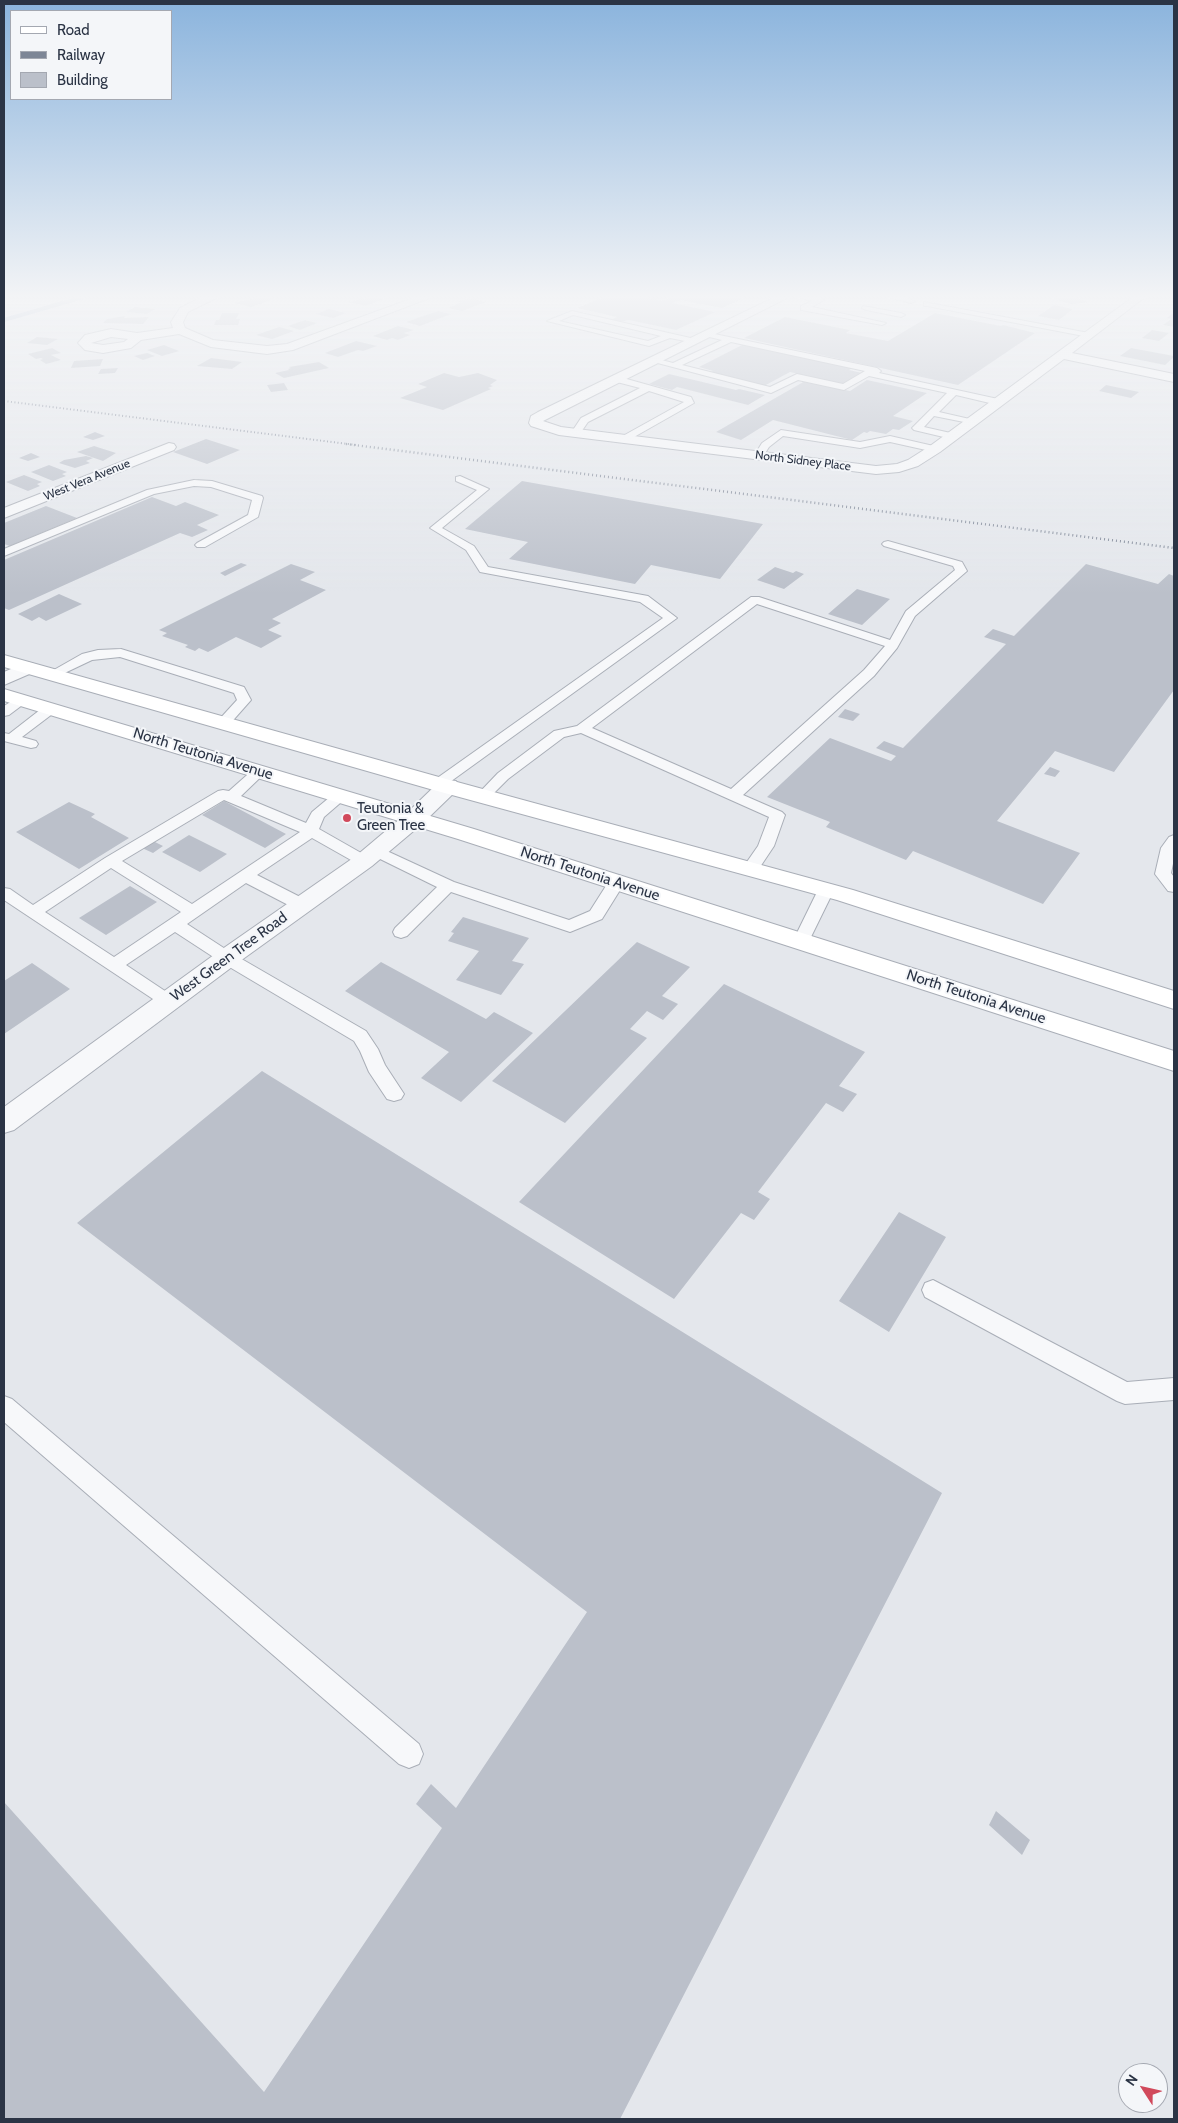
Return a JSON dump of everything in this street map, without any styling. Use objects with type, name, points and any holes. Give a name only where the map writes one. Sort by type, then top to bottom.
[{"type":"main road","points":[[4,661],[482,796],[826,890],[1174,1000]]},
{"type":"main road","name":"North Teutonia Avenue","points":[[9,702],[50,709],[341,795],[1174,1061]]},
{"type":"street","name":"North Sidney Place","points":[[581,396],[539,417],[536,423],[551,430],[876,470],[908,466],[935,449]]},
{"type":"street","points":[[935,449],[1006,396]]},
{"type":"street","name":"West Vera Avenue","points":[[4,513],[169,447]]},
{"type":"street","points":[[4,679],[27,668]]},
{"type":"street","name":"West Green Tree Road","points":[[4,1122],[226,958],[370,856],[415,818],[443,785]]},
{"type":"lane","points":[[576,433],[584,420],[632,396]]},
{"type":"lane","points":[[624,439],[690,403],[688,399],[676,396]]},
{"type":"lane","points":[[949,396],[931,412],[917,428],[952,436]]},
{"type":"lane","points":[[972,396],[998,402]]},
{"type":"lane","points":[[931,412],[971,422]]},
{"type":"lane","points":[[759,456],[764,445],[781,433],[860,445],[890,440],[935,449]]},
{"type":"lane","points":[[443,785],[671,618],[644,599],[484,570],[470,548],[435,528],[484,489],[460,479]]},
{"type":"lane","points":[[4,553],[150,492],[194,484],[212,484],[258,498],[252,517],[201,545]]},
{"type":"lane","points":[[733,796],[869,673],[893,644],[910,614],[961,571],[958,564],[888,544]]},
{"type":"lane","points":[[482,796],[503,776],[559,734],[582,729],[756,600],[893,644]]},
{"type":"lane","points":[[52,674],[93,656],[121,653],[239,690],[244,700],[223,723]]},
{"type":"lane","points":[[7,738],[50,709]]},
{"type":"lane","points":[[582,729],[777,815],[766,846],[750,869]]},
{"type":"lane","points":[[7,738],[31,744]]},
{"type":"lane","points":[[232,797],[260,771]]},
{"type":"lane","points":[[34,912],[111,861],[223,794],[370,856],[448,886],[570,926],[596,915],[616,882]]},
{"type":"lane","points":[[114,965],[311,831],[317,815],[341,795]]},
{"type":"lane","points":[[1174,840],[1169,848],[1163,874],[1174,887]]},
{"type":"lane","points":[[111,861],[193,912]]},
{"type":"lane","points":[[246,876],[302,905]]},
{"type":"lane","points":[[401,932],[448,886]]},
{"type":"lane","points":[[801,941],[826,890]]},
{"type":"lane","points":[[4,893],[168,1001]]},
{"type":"lane","points":[[175,924],[226,958],[360,1036],[369,1049],[376,1067],[394,1094]]},
{"type":"lane","points":[[933,1290],[1125,1393],[1174,1389]]},
{"type":"lane","points":[[4,1407],[409,1754]]},
{"type":"building","points":[[405,396],[475,396],[443,410],[400,398]]},
{"type":"building","points":[[713,396],[763,396],[748,405]]},
{"type":"building","points":[[779,396],[922,396],[893,416],[913,421],[899,430],[893,429],[886,434],[870,431],[864,432],[852,440],[773,420],[741,440],[716,432]]},
{"type":"building","points":[[95,432],[105,436],[93,440],[83,437]]},
{"type":"building","points":[[206,439],[240,450],[207,464],[173,452]]},
{"type":"building","points":[[94,446],[116,453],[103,461],[77,452]]},
{"type":"building","points":[[31,453],[40,457],[28,461],[19,458]]},
{"type":"building","points":[[86,456],[93,458],[86,461],[90,463],[75,468],[59,463],[64,460]]},
{"type":"building","points":[[49,465],[67,472],[62,474],[66,476],[53,481],[31,472]]},
{"type":"building","points":[[24,475],[42,482],[37,484],[40,486],[28,491],[6,482]]},
{"type":"building","points":[[522,481],[763,524],[720,579],[651,565],[635,584],[509,559],[528,542],[465,529]]},
{"type":"building","points":[[152,497],[176,506],[185,502],[219,515],[197,525],[208,530],[192,537],[180,533],[9,610],[4,608],[4,560]]},
{"type":"building","points":[[46,506],[77,518],[10,546],[4,544],[4,523]]},
{"type":"building","points":[[241,563],[247,565],[225,576],[220,573]]},
{"type":"building","points":[[291,564],[315,572],[300,580],[326,590],[272,619],[281,623],[268,630],[282,636],[261,648],[236,637],[208,652],[199,648],[195,651],[185,647],[188,645],[162,636],[167,633],[159,630]]},
{"type":"building","points":[[1086,564],[1158,584],[1169,574],[1174,576],[1174,690],[1114,772],[1055,751],[997,821],[1080,853],[1043,904],[913,851],[906,860],[826,827],[830,822],[767,797],[830,738],[891,761],[896,756],[876,748],[884,741],[903,748],[1006,644],[984,637],[993,629],[1014,636]]},
{"type":"building","points":[[775,567],[793,573],[796,571],[804,574],[784,589],[757,580]]},
{"type":"building","points":[[857,589],[890,599],[862,625],[828,614]]},
{"type":"building","points":[[59,594],[82,604],[46,621],[39,617],[32,621],[18,614]]},
{"type":"building","points":[[845,709],[860,714],[853,721],[838,717]]},
{"type":"building","points":[[1050,767],[1060,771],[1055,777],[1044,774]]},
{"type":"building","points":[[224,801],[286,834],[265,848],[202,815]]},
{"type":"building","points":[[69,802],[95,814],[91,817],[129,838],[79,869],[16,832]]},
{"type":"building","points":[[189,835],[227,854],[200,872],[162,852]]},
{"type":"building","points":[[153,841],[163,846],[153,853],[142,848]]},
{"type":"building","points":[[130,886],[157,902],[106,935],[79,918]]},
{"type":"building","points":[[463,917],[529,938],[512,961],[524,964],[501,995],[456,980],[479,951],[448,941],[454,933],[451,932]]},
{"type":"building","points":[[637,942],[690,967],[662,996],[678,1004],[663,1020],[647,1011],[630,1029],[647,1038],[565,1123],[492,1081]]},
{"type":"building","points":[[381,962],[486,1019],[494,1012],[533,1033],[461,1102],[421,1078],[449,1052],[345,991]]},
{"type":"building","points":[[32,963],[70,989],[4,1034],[4,981]]},
{"type":"building","points":[[724,984],[865,1052],[839,1086],[857,1094],[843,1112],[826,1103],[758,1192],[770,1199],[754,1220],[741,1213],[674,1299],[519,1202]]},
{"type":"building","points":[[262,1071],[942,1493],[620,2119],[4,2119],[4,1802],[264,2092],[442,1828],[416,1804],[431,1784],[456,1808],[587,1612],[77,1223]]},
{"type":"building","points":[[899,1212],[946,1237],[889,1332],[839,1301]]},
{"type":"building","points":[[996,1811],[1030,1840],[1022,1855],[989,1825]]},
{"type":"railway","points":[[4,401],[356,445]]},
{"type":"railway","points":[[346,444],[1174,548]]},
{"type":"place","name":"Teutonia & Green Tree","points":[[347,818]]}]
